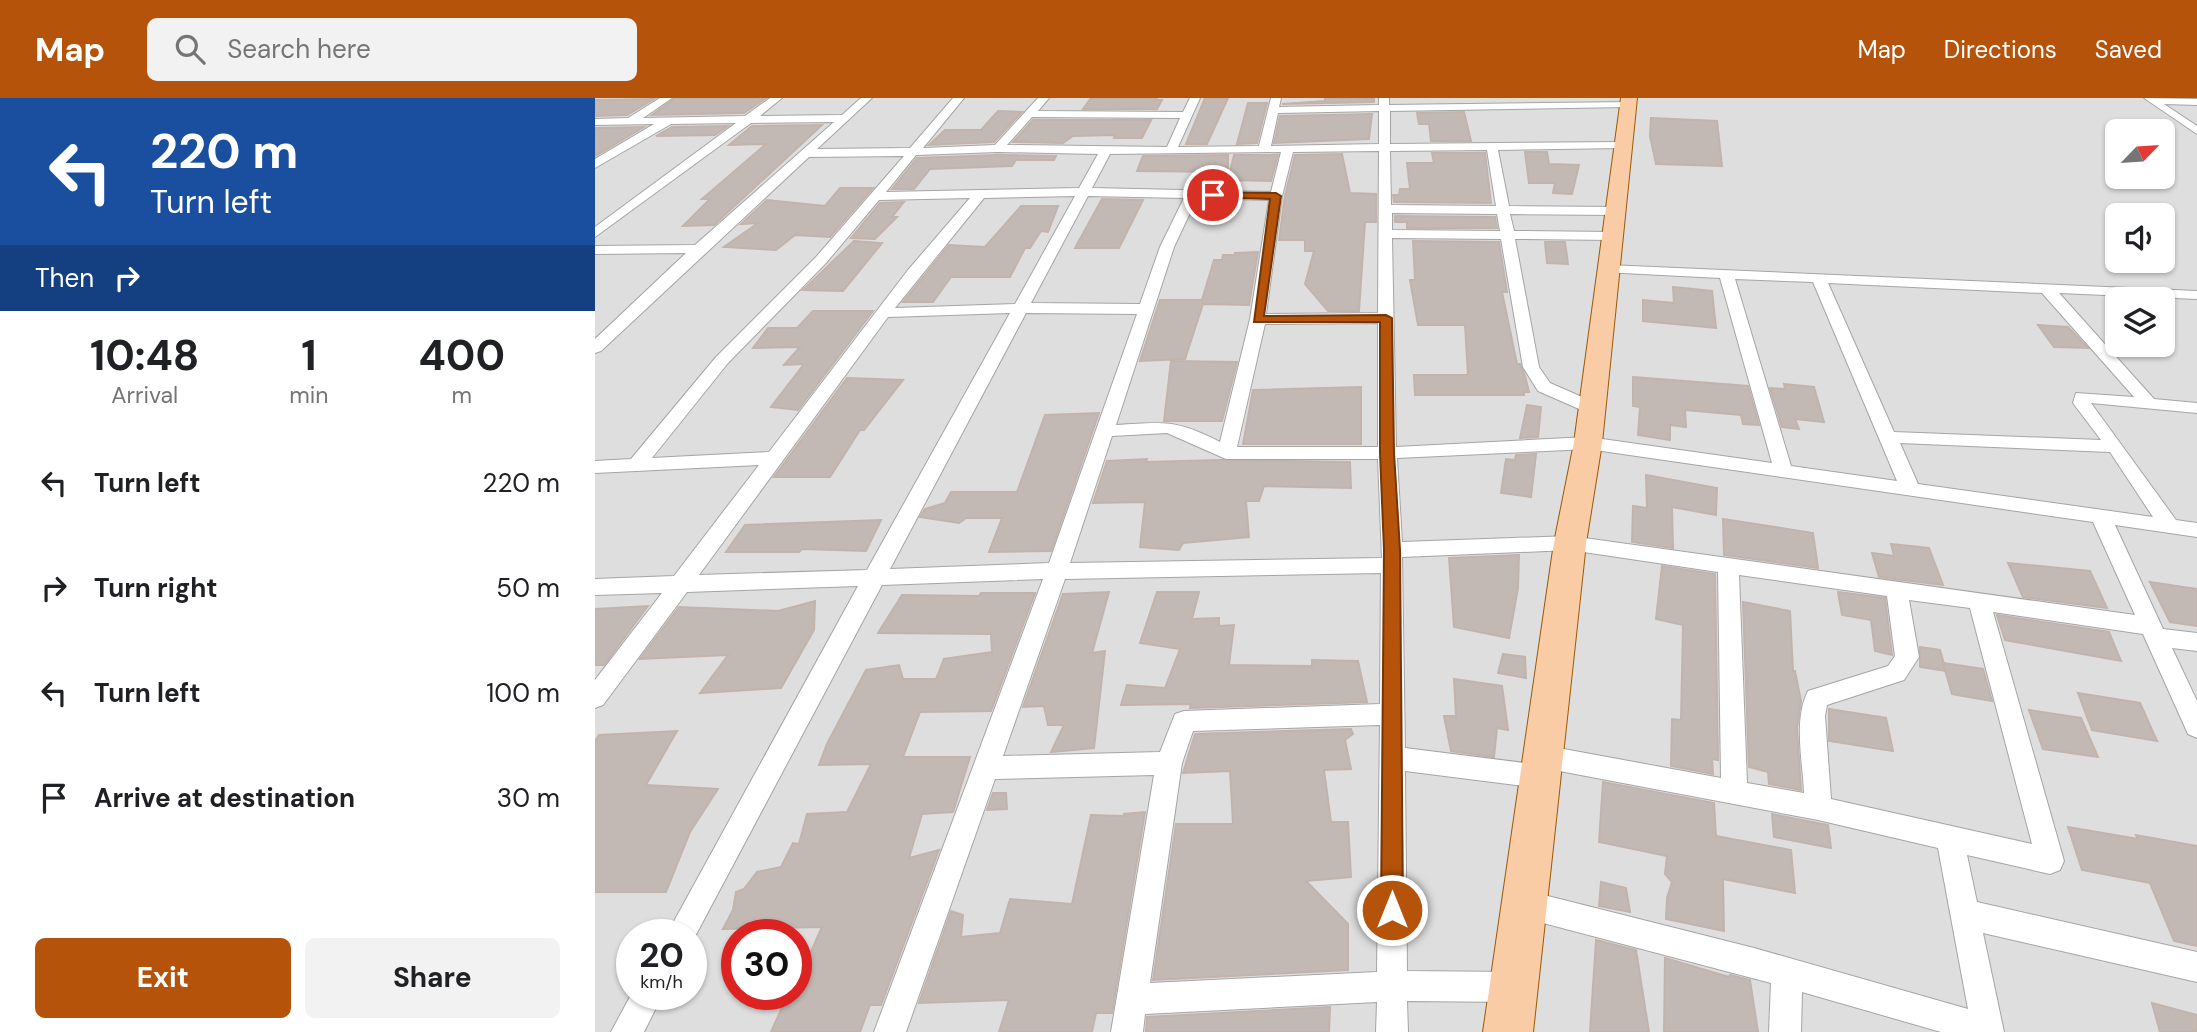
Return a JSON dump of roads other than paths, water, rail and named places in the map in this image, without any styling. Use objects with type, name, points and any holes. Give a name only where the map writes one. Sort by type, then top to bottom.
[{"type":"main road","points":[[1508,1032],[1570,543],[1588,443],[1629,101]]},
{"type":"street","points":[[631,121],[667,98]]},
{"type":"street","points":[[595,233],[751,120],[777,98]]},
{"type":"street","points":[[595,348],[699,248],[867,98]]},
{"type":"street","points":[[636,466],[722,360],[821,260],[959,98]]},
{"type":"street","points":[[998,148],[1044,98]]},
{"type":"street","points":[[1172,148],[1195,98]]},
{"type":"street","points":[[2150,99],[2197,102]]},
{"type":"street","points":[[2150,99],[2197,131]]},
{"type":"street","points":[[1265,149],[1275,104],[1629,101]]},
{"type":"street","points":[[1384,103],[1387,453],[1392,557],[1392,1032]]},
{"type":"street","points":[[1029,114],[1187,115]]},
{"type":"street","points":[[595,122],[847,118]]},
{"type":"street","points":[[595,164],[669,121]]},
{"type":"street","points":[[808,153],[998,148],[1106,151],[1172,148],[1492,148],[1623,145]]},
{"type":"street","points":[[1492,148],[1531,368],[1544,387],[1592,408]]},
{"type":"street","points":[[1226,453],[1258,319],[1276,196],[1288,149]]},
{"type":"street","points":[[689,919],[1106,151]]},
{"type":"street","points":[[874,196],[1085,192],[1276,196]]},
{"type":"street","points":[[595,698],[913,273],[980,194]]},
{"type":"street","points":[[890,1032],[1057,571],[1167,247],[1192,195]]},
{"type":"street","points":[[1385,209],[1504,210],[1614,224]]},
{"type":"street","points":[[1385,234],[1508,235],[1614,224]]},
{"type":"street","points":[[595,250],[699,248]]},
{"type":"street","points":[[1608,269],[2195,296]]},
{"type":"street","points":[[1726,274],[1784,473]]},
{"type":"street","points":[[1818,278],[1911,490]]},
{"type":"street","points":[[2046,288],[2148,402]]},
{"type":"street","points":[[884,313],[1022,308],[1146,309]]},
{"type":"street","points":[[1258,319],[1386,318]]},
{"type":"street","points":[[2170,526],[2082,403],[2082,397],[2197,408]]},
{"type":"street","points":[[1106,431],[1168,427],[1194,436],[1226,453],[1387,453],[1588,443],[2197,530]]},
{"type":"street","points":[[1888,437],[2115,446]]},
{"type":"street","points":[[595,467],[773,458]]},
{"type":"street","points":[[2101,516],[2197,727]]},
{"type":"street","points":[[595,587],[876,579],[1392,557],[1570,543],[1979,601],[2197,642]]},
{"type":"street","points":[[1728,564],[1734,791]]},
{"type":"street","points":[[1818,808],[1813,716],[1816,698],[1896,673],[1904,665],[1907,657],[1897,589]]},
{"type":"street","points":[[1392,758],[1541,766],[1734,791],[2050,861],[1979,601]]},
{"type":"street","points":[[1127,1032],[1169,763],[1182,724],[1189,719],[1392,714]]},
{"type":"street","points":[[986,768],[1169,763]]},
{"type":"street","points":[[1524,904],[1787,972],[1988,1031],[1950,838]]},
{"type":"street","points":[[1965,914],[2197,967]]},
{"type":"street","points":[[1785,1032],[1787,972]]},
{"type":"street","points":[[1133,999],[1392,986],[1513,987]]},
{"type":"street","points":[[627,1032],[639,1010]]}]
